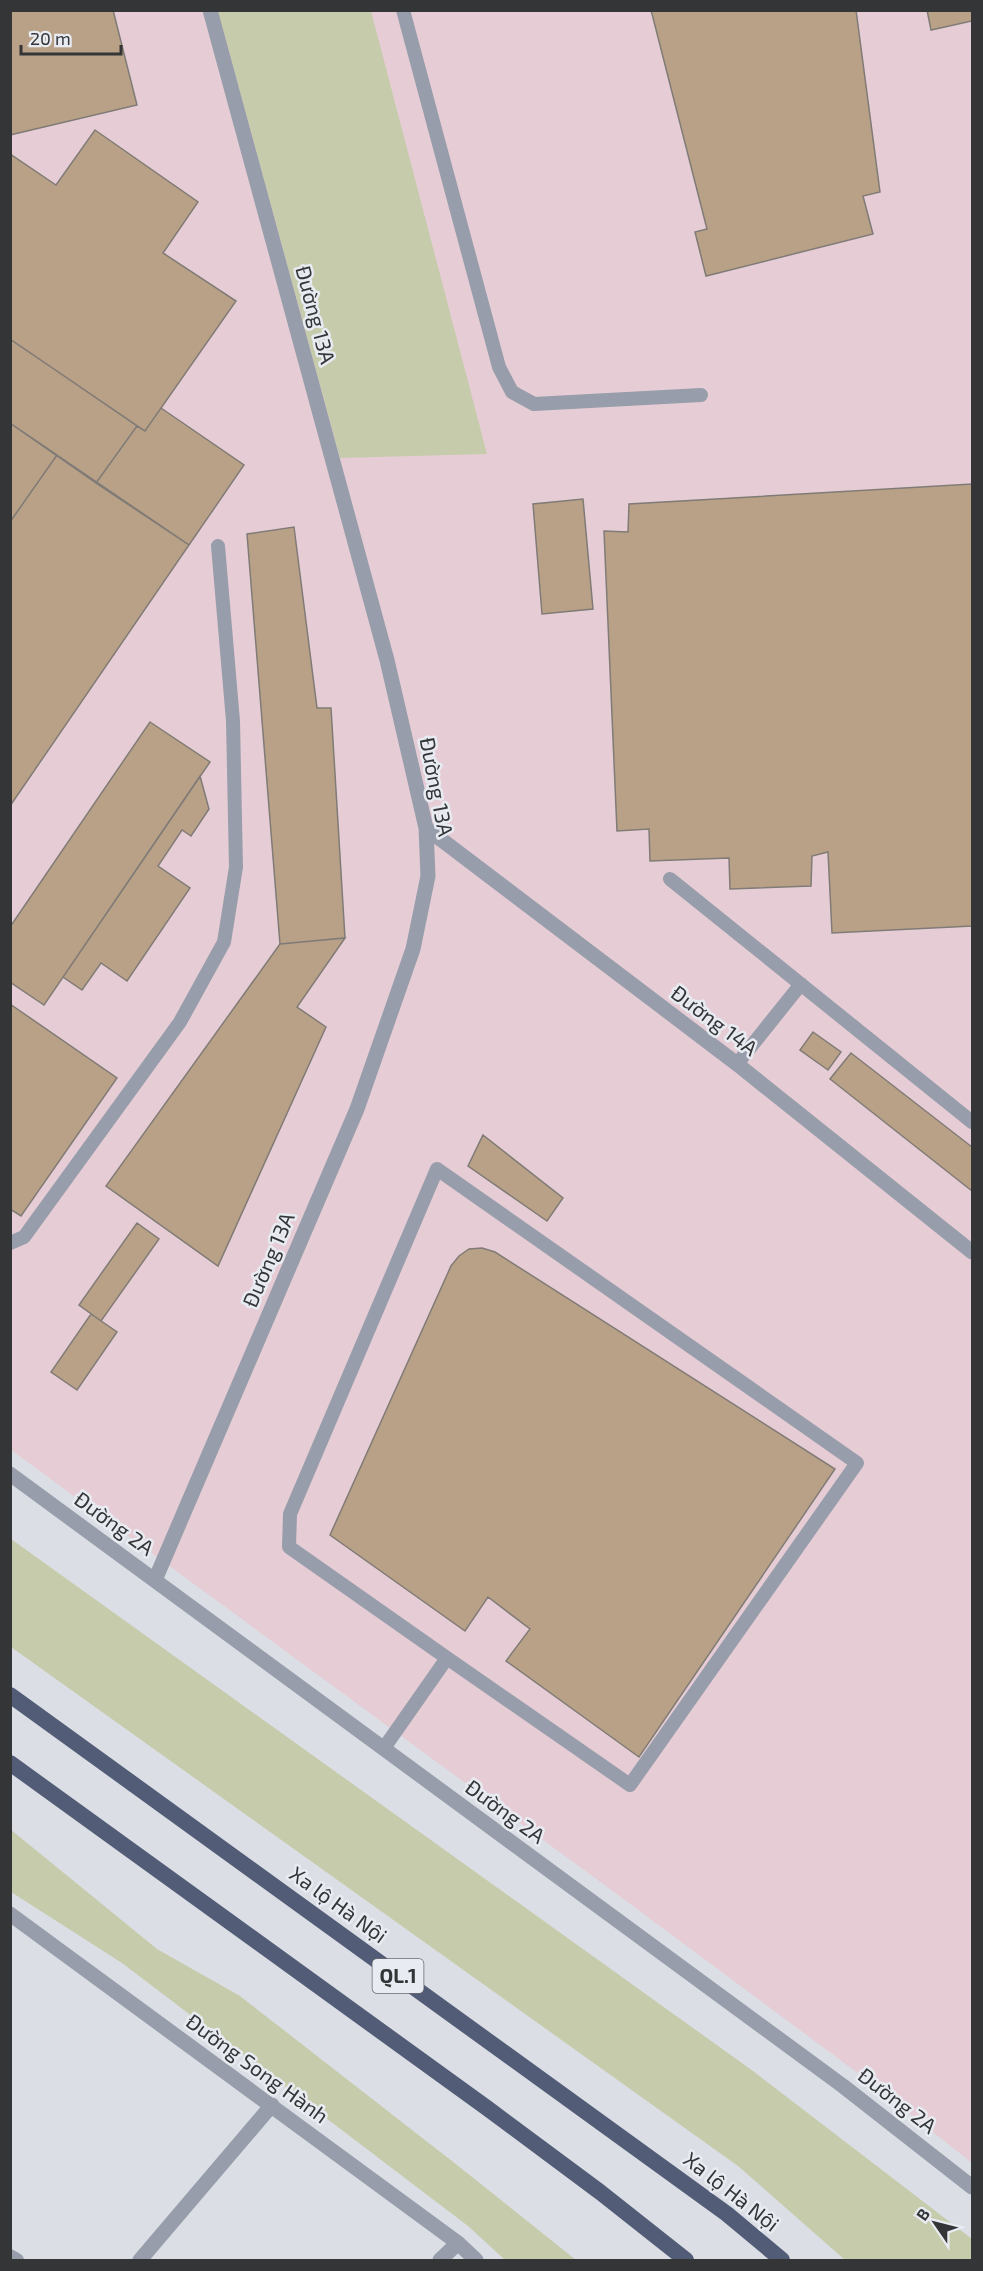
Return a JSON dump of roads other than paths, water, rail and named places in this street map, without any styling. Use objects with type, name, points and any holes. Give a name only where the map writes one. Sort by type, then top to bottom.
[{"type":"highway","name":"Xa lộ Hà Nội","points":[[10,1695],[727,2214],[782,2260]]},
{"type":"highway","name":"QL.1","points":[[10,1762],[487,2108],[600,2192],[686,2260]]},
{"type":"street","name":"Đường 13A","points":[[155,1580],[357,1109],[413,949],[428,876],[426,828],[384,649],[210,10]]},
{"type":"street","name":"Đường 14A","points":[[426,828],[737,1064],[972,1252]]},
{"type":"street","name":"Đường 2A","points":[[10,1474],[843,2085],[972,2187]]},
{"type":"street","name":"Đường Song Hành","points":[[10,1914],[458,2243],[476,2260]]},
{"type":"street","points":[[140,2260],[272,2105]]},
{"type":"street","points":[[440,2260],[458,2243]]},
{"type":"lane","points":[[403,10],[499,367],[512,392],[534,404],[701,395]]},
{"type":"lane","points":[[10,1244],[24,1237],[180,1022],[224,942],[236,856],[233,721],[218,546]]},
{"type":"lane","points":[[670,879],[972,1122]]},
{"type":"lane","points":[[737,1064],[801,984]]},
{"type":"lane","points":[[438,1169],[857,1462],[630,1785],[447,1658],[289,1547],[290,1514],[438,1169]]},
{"type":"lane","points":[[384,1748],[447,1658]]},
{"type":"lane","points":[[10,2256],[17,2260]]}]
